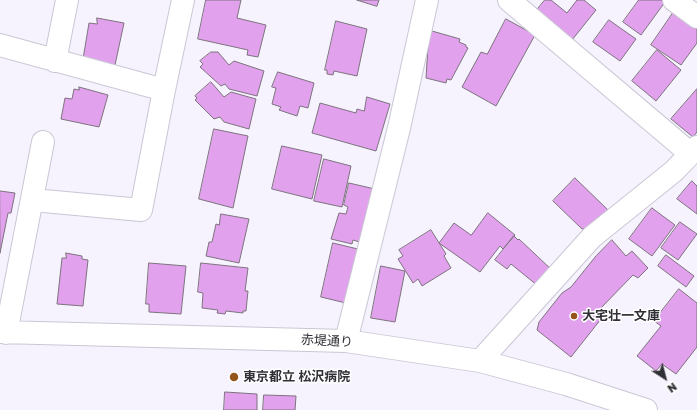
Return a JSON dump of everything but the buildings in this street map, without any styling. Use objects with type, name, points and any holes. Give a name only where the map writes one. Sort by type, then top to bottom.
[{"type":"street","points":[[55,61],[67,0]]},
{"type":"street","points":[[33,200],[141,210],[183,0]]},
{"type":"street","points":[[346,341],[399,128],[427,0]]},
{"type":"street","points":[[480,361],[592,237],[674,171],[694,150],[509,0]]},
{"type":"street","points":[[674,0],[697,17]]},
{"type":"street","points":[[0,45],[164,90]]},
{"type":"street","points":[[3,332],[33,200],[43,142]]},
{"type":"street","name":"赤堤通り","points":[[3,332],[346,341],[480,361],[566,384],[646,410]]},
{"type":"place","name":"大宅壮一文庫","points":[[574,316]]},
{"type":"place","name":"東京都立 松沢病院","points":[[234,377]]}]
